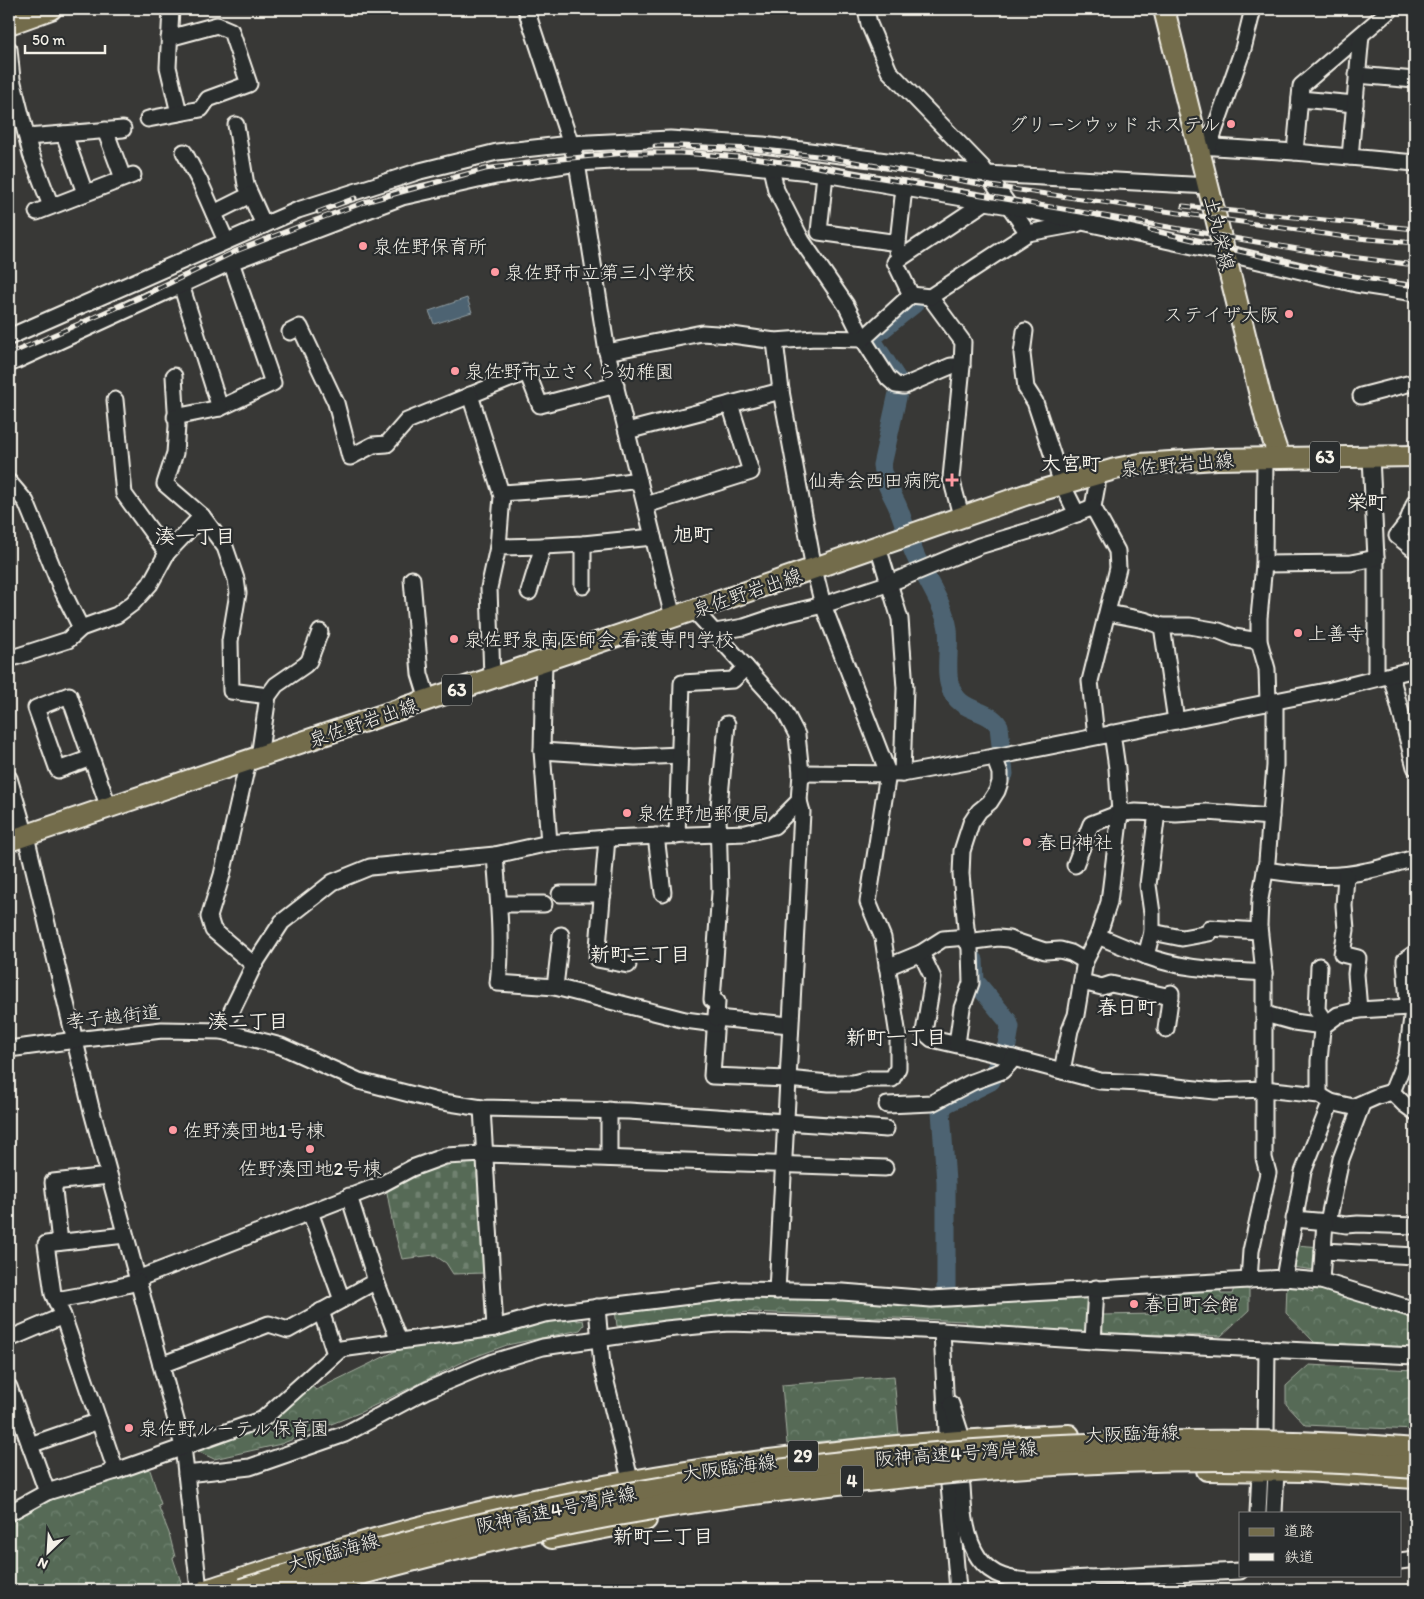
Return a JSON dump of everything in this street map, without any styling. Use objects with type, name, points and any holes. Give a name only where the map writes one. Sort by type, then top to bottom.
[{"type":"highway","name":"阪神高速4号湾岸線","points":[[242,1590],[353,1556],[541,1511],[733,1476],[832,1464],[940,1453],[1119,1443],[1305,1443],[1415,1450]]},
{"type":"highway","name":"阪神高速4号湾岸線","points":[[300,1590],[442,1552],[546,1528],[663,1506],[833,1483],[1027,1466],[1137,1461],[1296,1461],[1415,1467]]},
{"type":"main road","points":[[9,24],[50,9]]},
{"type":"main road","name":"土丸栄線","points":[[1164,9],[1204,146],[1209,186],[1266,419],[1272,457]]},
{"type":"main road","name":"泉佐野岩出線","points":[[17,838],[1062,484],[1140,464],[1272,457],[1415,456]]},
{"type":"main road","name":"大阪臨海線","points":[[206,1590],[354,1544],[538,1499],[632,1481],[828,1453],[928,1444],[1118,1433],[1266,1432],[1415,1439]]},
{"type":"main road","name":"大阪臨海線","points":[[339,1590],[545,1539],[735,1506],[827,1494],[1027,1475],[1131,1471],[1268,1471],[1415,1478]]},
{"type":"street","points":[[171,9],[168,67],[179,113]]},
{"type":"street","points":[[526,9],[570,144],[578,163],[607,352],[673,617]]},
{"type":"street","points":[[866,9],[869,24],[889,71],[982,167],[1028,234]]},
{"type":"street","points":[[1253,9],[1242,49],[1204,146],[1415,163]]},
{"type":"street","points":[[1296,152],[1301,86],[1391,9]]},
{"type":"street","points":[[148,119],[200,109],[208,99],[249,84],[230,31],[217,25],[170,38]]},
{"type":"street","points":[[1350,157],[1361,35]]},
{"type":"street","points":[[9,49],[12,79],[31,154],[51,206]]},
{"type":"street","points":[[1357,76],[1415,80]]},
{"type":"street","points":[[1300,99],[1355,104]]},
{"type":"street","points":[[236,125],[246,185],[258,228],[261,251]]},
{"type":"street","points":[[27,137],[123,129]]},
{"type":"street","points":[[37,212],[128,176],[105,130]]},
{"type":"street","points":[[64,134],[85,193]]},
{"type":"street","points":[[9,337],[298,210],[420,171],[497,152],[570,144],[670,139],[763,145],[987,174],[1209,186]]},
{"type":"street","points":[[184,152],[200,182],[226,242]]},
{"type":"street","points":[[9,364],[232,262],[402,197],[496,176],[578,163],[630,160],[697,160],[825,174],[1009,206],[1225,253],[1356,284],[1415,293]]},
{"type":"street","points":[[771,168],[776,190],[802,242],[846,305],[863,339],[888,378],[900,385],[951,366],[962,366]]},
{"type":"street","points":[[819,232],[825,174]]},
{"type":"street","points":[[904,188],[895,262],[911,295]]},
{"type":"street","points":[[214,213],[250,195]]},
{"type":"street","points":[[895,262],[986,202]]},
{"type":"street","points":[[607,352],[702,333],[775,341],[815,338],[863,339],[911,295],[930,297],[1028,234],[1084,223]]},
{"type":"street","points":[[802,242],[819,232],[898,243]]},
{"type":"street","points":[[176,417],[220,408],[273,383],[232,262]]},
{"type":"street","points":[[181,285],[220,408]]},
{"type":"street","points":[[930,297],[963,342],[950,478],[959,508],[965,516]]},
{"type":"street","points":[[290,332],[300,327],[336,404],[350,457],[374,445],[387,444],[407,421],[527,372],[540,405],[616,385]]},
{"type":"street","points":[[1025,331],[1022,354],[1026,388],[1035,402],[1062,484],[1077,514]]},
{"type":"street","points":[[775,341],[781,391],[814,569],[823,605],[895,773]]},
{"type":"street","points":[[174,376],[175,453],[165,484],[202,516],[225,547],[236,579],[238,593],[230,641],[231,691],[268,696]]},
{"type":"street","points":[[1361,396],[1415,382]]},
{"type":"street","points":[[627,431],[781,391]]},
{"type":"street","points":[[470,395],[501,493],[498,547],[490,588],[492,678]]},
{"type":"street","points":[[115,400],[124,494],[167,553]]},
{"type":"street","points":[[646,505],[751,472],[730,404]]},
{"type":"street","points":[[1249,1280],[1251,1251],[1268,1173],[1264,1158],[1264,972],[1259,931],[1260,899],[1266,870],[1274,766],[1271,702],[1267,669],[1259,641],[1259,618],[1272,457]]},
{"type":"street","points":[[1371,457],[1383,676],[1413,748],[1415,767]]},
{"type":"street","points":[[1093,476],[1097,484],[1093,507],[1117,551],[1118,568],[1090,681],[1096,736]]},
{"type":"street","points":[[501,493],[572,489],[639,480]]},
{"type":"street","points":[[12,489],[26,502],[61,588],[81,628]]},
{"type":"street","points":[[1415,502],[1407,523],[1397,536],[1415,550]]},
{"type":"street","points":[[715,632],[744,627],[777,616],[823,605],[890,583],[979,546],[1048,525],[1093,507]]},
{"type":"street","points":[[9,659],[68,640],[81,628],[117,614],[133,603],[150,584],[167,553],[202,516]]},
{"type":"street","points":[[498,547],[582,544],[653,537]]},
{"type":"street","points":[[582,544],[583,586]]},
{"type":"street","points":[[529,592],[543,546]]},
{"type":"street","points":[[727,724],[718,816],[720,892],[712,1000],[717,1002],[712,1076],[829,1083],[853,1083],[869,1079],[892,1079],[898,1068],[898,1036],[883,938],[868,902],[895,773],[905,688],[900,618],[878,547]]},
{"type":"street","points":[[1264,564],[1351,563],[1376,558]]},
{"type":"street","points":[[412,579],[420,674],[428,700]]},
{"type":"street","points":[[694,610],[782,708],[797,735],[801,772],[799,801],[802,812],[784,1122],[777,1291]]},
{"type":"street","points":[[1108,613],[1144,620],[1162,626],[1190,626],[1259,641]]},
{"type":"street","points":[[1162,626],[1176,721]]},
{"type":"street","points":[[254,964],[213,930],[209,917],[253,759],[268,696],[276,685],[305,666],[309,661],[320,632]]},
{"type":"street","points":[[544,660],[542,751],[549,843]]},
{"type":"street","points":[[677,836],[682,682],[733,680],[746,667]]},
{"type":"street","points":[[801,772],[895,773],[999,756],[1330,690],[1415,669]]},
{"type":"street","points":[[91,758],[58,770],[36,708],[69,695],[109,808]]},
{"type":"street","points":[[1062,1071],[1070,1030],[1076,1014],[1085,961],[1098,936],[1109,902],[1120,813],[1112,733]]},
{"type":"street","points":[[542,751],[635,757],[680,756]]},
{"type":"street","points":[[956,1044],[962,1008],[971,983],[970,940],[961,874],[962,851],[971,823],[979,811],[990,802],[1000,782],[999,756]]},
{"type":"street","points":[[9,778],[17,838],[76,1040],[109,1176],[183,1446],[198,1590]]},
{"type":"street","points":[[222,1031],[254,964],[282,922],[333,882],[370,867],[495,855],[549,843],[607,838],[746,833],[774,826],[799,801]]},
{"type":"street","points":[[1075,865],[1091,824],[1120,813],[1157,812],[1176,814],[1207,812],[1271,817]]},
{"type":"street","points":[[1146,956],[1152,932],[1152,913],[1148,885],[1157,812]]},
{"type":"street","points":[[656,836],[663,893]]},
{"type":"street","points":[[607,838],[597,958],[628,965]]},
{"type":"street","points":[[495,855],[501,956],[498,983],[555,986],[685,1020],[790,1024]]},
{"type":"street","points":[[1266,870],[1296,875],[1346,875],[1366,872],[1415,858]]},
{"type":"street","points":[[1346,875],[1344,906],[1346,930],[1342,954],[1358,958],[1356,974],[1359,1010]]},
{"type":"street","points":[[560,894],[603,894]]},
{"type":"street","points":[[499,904],[544,904]]},
{"type":"street","points":[[1152,932],[1182,938],[1210,933],[1210,928],[1259,931]]},
{"type":"street","points":[[555,986],[561,935]]},
{"type":"street","points":[[1098,936],[1161,961],[1264,972]]},
{"type":"street","points":[[887,968],[922,953],[943,939],[1009,939],[1045,951],[1060,950],[1085,961]]},
{"type":"street","points":[[922,953],[933,978],[924,1032],[932,1039],[1007,1056],[1100,1081],[1215,1091],[1264,1089],[1325,1098],[1353,1107],[1392,1092]]},
{"type":"street","points":[[1392,1092],[1407,1055],[1413,1009],[1406,960],[1415,953]]},
{"type":"street","points":[[1284,1278],[1303,1172],[1325,1098],[1319,1061],[1323,1019],[1317,1010],[1319,966]]},
{"type":"street","points":[[1082,982],[1102,987],[1111,984],[1171,995],[1166,1029]]},
{"type":"street","points":[[1265,1014],[1294,1022],[1323,1026],[1338,1015],[1359,1010],[1413,1009]]},
{"type":"street","name":"孝子越街道","points":[[9,1049],[162,1030],[222,1031],[281,1046],[359,1081],[436,1101],[482,1108],[609,1110],[886,1129]]},
{"type":"street","points":[[887,1105],[932,1103],[972,1082],[995,1073],[1009,1064],[1007,1056]]},
{"type":"street","points":[[1392,1092],[1415,1112]]},
{"type":"street","points":[[1321,1281],[1327,1222],[1341,1159],[1362,1104]]},
{"type":"street","points":[[482,1108],[495,1328]]},
{"type":"street","points":[[608,1158],[609,1110]]},
{"type":"street","points":[[56,1300],[89,1294],[137,1280],[380,1185],[412,1168],[445,1156],[484,1154],[886,1168]]},
{"type":"street","points":[[60,1242],[53,1182],[109,1176]]},
{"type":"street","points":[[349,1196],[376,1282],[399,1341]]},
{"type":"street","points":[[310,1212],[342,1300]]},
{"type":"street","points":[[1294,1219],[1346,1225],[1415,1226]]},
{"type":"street","points":[[116,1471],[63,1316],[53,1294],[46,1244],[125,1235]]},
{"type":"street","points":[[1323,1251],[1415,1256]]},
{"type":"street","points":[[9,1512],[47,1492],[116,1471],[263,1419],[340,1349],[495,1328],[544,1314],[738,1290],[843,1292],[931,1299],[1284,1278],[1321,1281],[1415,1310]]},
{"type":"street","points":[[161,1365],[269,1324],[288,1330],[376,1282]]},
{"type":"street","points":[[1093,1341],[1096,1288]]},
{"type":"street","points":[[596,1307],[602,1366],[632,1481],[639,1522]]},
{"type":"street","points":[[321,1311],[335,1354]]},
{"type":"street","points":[[9,1340],[63,1316]]},
{"type":"street","points":[[186,1474],[250,1467],[345,1434],[427,1390],[493,1362],[543,1347],[728,1323],[942,1331],[1093,1341],[1415,1356]]},
{"type":"street","points":[[942,1331],[944,1384],[953,1432]]},
{"type":"street","points":[[1267,1349],[1266,1432],[1268,1471],[1274,1512]]},
{"type":"street","points":[[9,1387],[47,1492]]},
{"type":"street","points":[[30,1445],[99,1421]]},
{"type":"street","points":[[1258,1512],[1268,1471]]},
{"type":"street","points":[[958,1590],[956,1486],[975,1554],[984,1566],[999,1576],[1018,1580],[1088,1584],[1239,1571]]},
{"type":"street","points":[[1402,1561],[1415,1559]]},
{"type":"green space","points":[[474,1159],[478,1163],[484,1273],[453,1274],[446,1263],[434,1255],[402,1259],[393,1226],[386,1187],[441,1162]]},
{"type":"green space","points":[[1295,1245],[1322,1247],[1315,1270],[1292,1267]]},
{"type":"green space","points":[[1287,1284],[1304,1286],[1304,1289],[1313,1292],[1315,1287],[1317,1287],[1415,1317],[1415,1348],[1315,1343],[1286,1313]]},
{"type":"green space","points":[[1218,1288],[1221,1294],[1232,1294],[1234,1288],[1249,1288],[1249,1310],[1221,1336],[1105,1333],[1101,1328],[1101,1315],[1157,1314],[1157,1292]]},
{"type":"green space","points":[[740,1296],[778,1296],[901,1304],[1087,1296],[1090,1300],[1087,1332],[1085,1333],[967,1325],[966,1321],[751,1312],[617,1326],[615,1310]]},
{"type":"green space","points":[[576,1314],[577,1321],[583,1320],[584,1325],[580,1330],[507,1345],[469,1359],[359,1413],[281,1444],[214,1459],[197,1451],[195,1447],[264,1422],[309,1384],[316,1390],[404,1347],[506,1333],[541,1320]]},
{"type":"green space","points":[[1309,1365],[1415,1370],[1415,1430],[1305,1425],[1286,1404],[1286,1386]]},
{"type":"green space","points":[[894,1376],[899,1435],[787,1444],[782,1385]]},
{"type":"green space","points":[[148,1464],[161,1504],[158,1505],[169,1533],[175,1557],[173,1558],[181,1582],[176,1590],[9,1590],[9,1518],[40,1500]]},
{"type":"water","points":[[467,298],[472,312],[434,324],[429,311]]},
{"type":"waterway","points":[[914,304],[875,335],[873,342],[900,384],[882,465],[884,476],[915,555],[943,610],[948,629],[948,674],[950,686],[954,695],[966,706],[988,716],[999,726],[1004,774]]},
{"type":"waterway","points":[[946,1289],[946,1182],[941,1111],[945,1104],[991,1081],[1007,1045],[1010,1027],[1008,1021],[975,981],[974,960]]},
{"type":"railway","points":[[655,146],[755,149],[826,157],[991,186],[1346,237],[1415,243]]},
{"type":"railway","points":[[9,354],[137,299],[236,251],[365,202],[485,169],[550,160],[626,153],[680,153],[753,158],[811,166],[1327,254],[1415,265]]},
{"type":"railway","points":[[318,212],[355,198]]},
{"type":"railway","points":[[1183,206],[1415,229]]},
{"type":"railway","points":[[1150,230],[1348,275],[1415,286]]},
{"type":"place","name":"グリーンウッド ホステル","points":[[1231,124]]},
{"type":"place","name":"泉佐野保育所","points":[[363,246]]},
{"type":"place","name":"泉佐野市立第三小学校","points":[[495,272]]},
{"type":"place","name":"ステイザ大阪","points":[[1289,314]]},
{"type":"place","name":"泉佐野市立さくら幼稚園","points":[[455,371]]},
{"type":"place","name":"仙寿会西田病院","points":[[952,480]]},
{"type":"place","name":"上善寺","points":[[1298,633]]},
{"type":"place","name":"泉佐野泉南医師会 看護専門学校","points":[[454,639]]},
{"type":"place","name":"泉佐野旭郵便局","points":[[627,813]]},
{"type":"place","name":"春日神社","points":[[1027,842]]},
{"type":"place","name":"佐野湊団地1号棟","points":[[173,1130]]},
{"type":"place","name":"佐野湊団地2号棟","points":[[310,1149]]},
{"type":"place","name":"春日町会館","points":[[1134,1304]]},
{"type":"place","name":"泉佐野ルーテル保育園","points":[[129,1428]]},
{"type":"district","name":"大宮町","points":[[1071,463]]},
{"type":"district","name":"栄町","points":[[1367,502]]},
{"type":"district","name":"旭町","points":[[693,534]]},
{"type":"district","name":"湊一丁目","points":[[195,536]]},
{"type":"district","name":"新町三丁目","points":[[640,954]]},
{"type":"district","name":"春日町","points":[[1127,1007]]},
{"type":"district","name":"湊二丁目","points":[[248,1021]]},
{"type":"district","name":"新町一丁目","points":[[896,1037]]},
{"type":"district","name":"新町二丁目","points":[[663,1536]]}]
